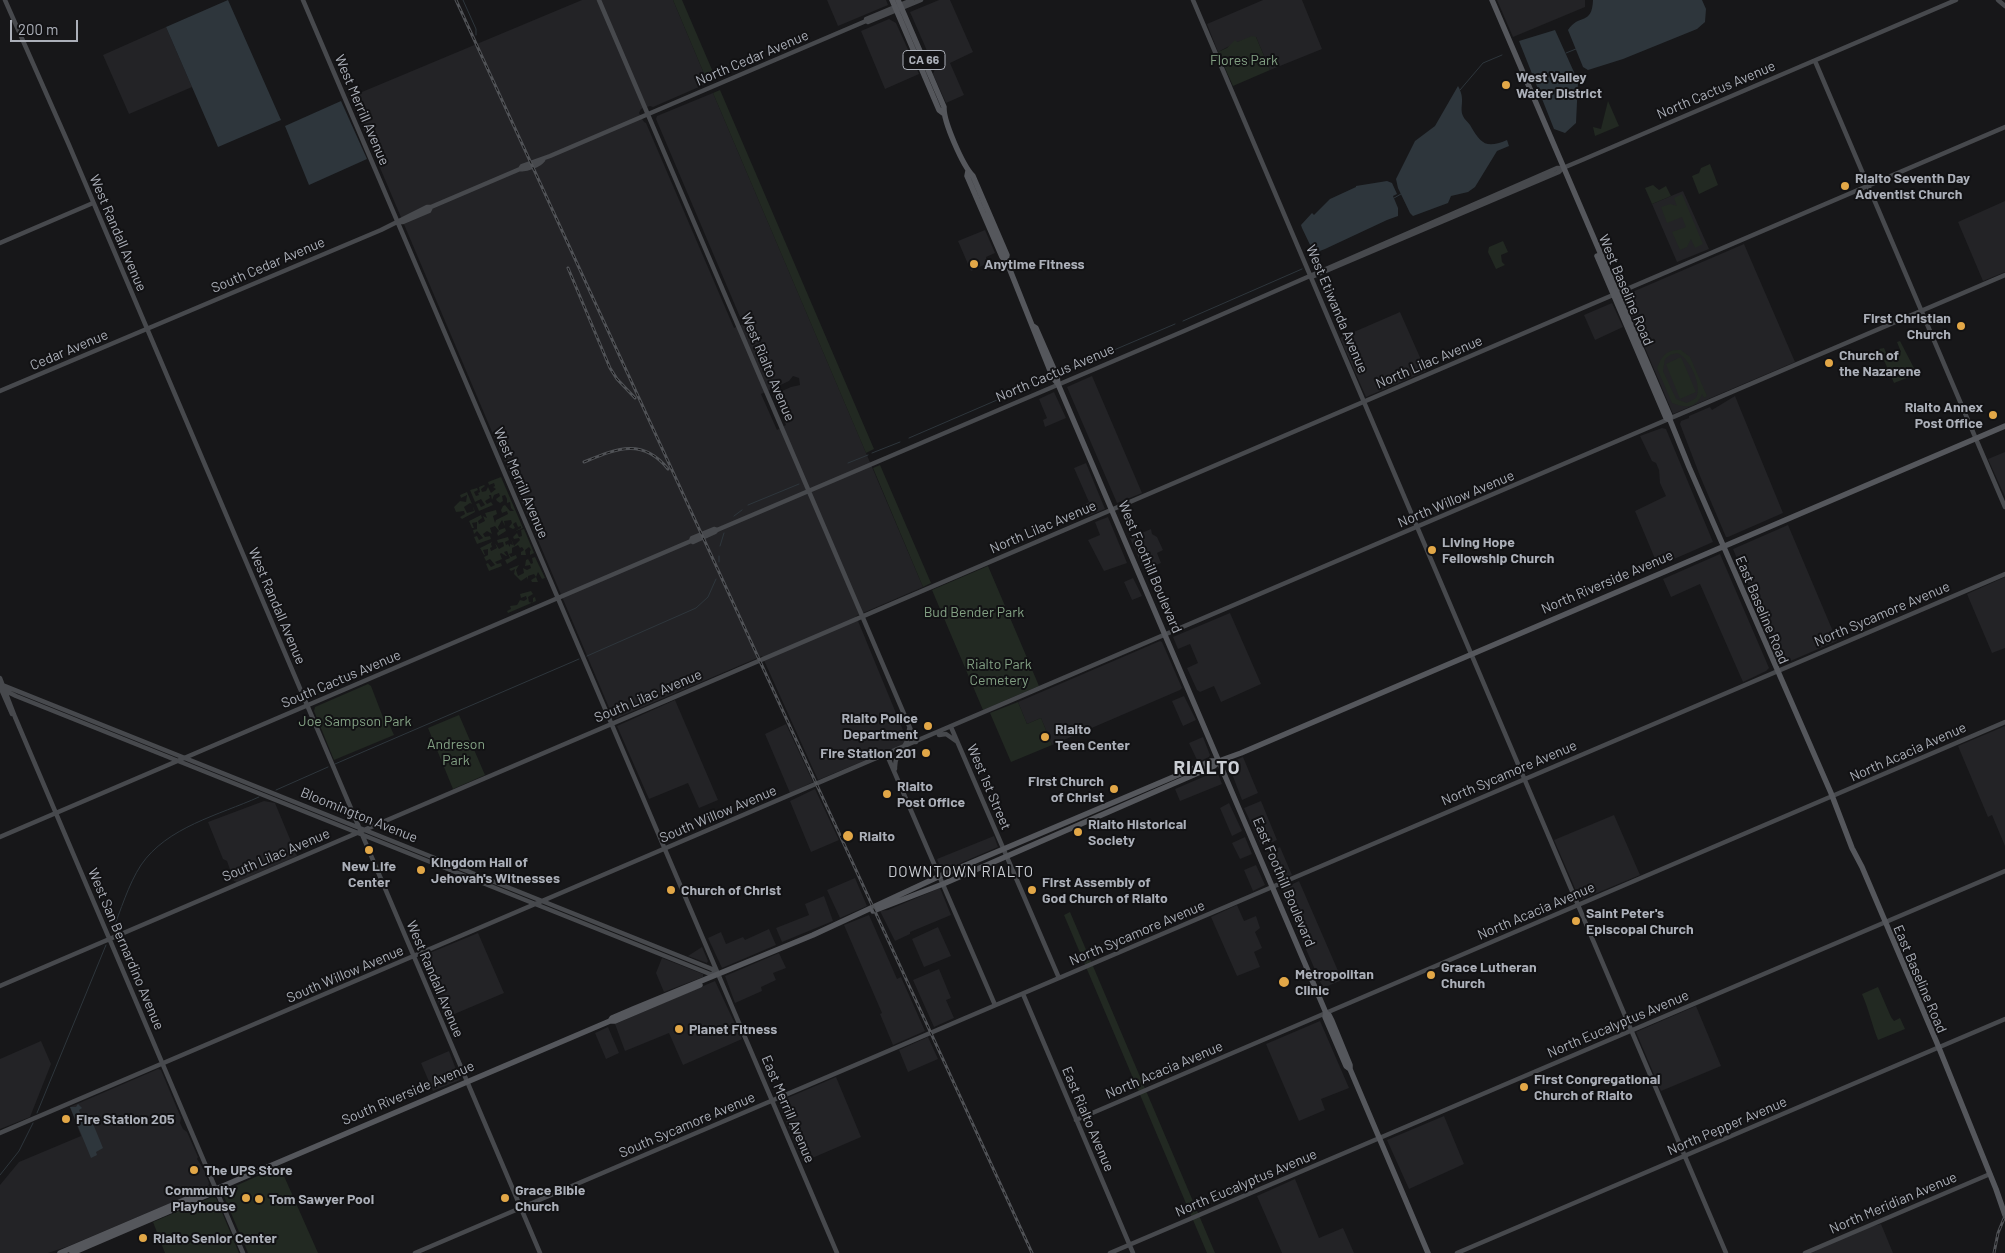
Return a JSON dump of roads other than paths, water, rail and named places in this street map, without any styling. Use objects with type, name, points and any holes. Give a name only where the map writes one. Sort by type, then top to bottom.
[{"type":"main road","name":"West Foothill Boulevard","points":[[892,0],[898,6],[928,69],[942,103],[943,113],[968,171],[973,176],[979,189],[1007,255],[1006,260]]},
{"type":"main road","name":"West Baseline Road","points":[[1492,0],[1724,546]]},
{"type":"main road","name":"West Foothill Boulevard","points":[[898,6],[914,51],[939,110],[943,113]]},
{"type":"main road","points":[[914,51],[919,55],[924,67],[928,69]]},
{"type":"main road","points":[[927,81],[939,103],[942,103]]},
{"type":"main road","name":"West Foothill Boulevard","points":[[968,171],[967,176],[1057,376],[1058,384],[1219,761]]},
{"type":"main road","name":"North Riverside Avenue","points":[[1007,856],[1133,803],[1214,766],[1219,761],[2005,426]]},
{"type":"main road","name":"East Baseline Road","points":[[1724,546],[1723,551],[1744,598],[1756,618],[1777,671]]},
{"type":"main road","name":"East Baseline Road","points":[[1724,546],[1842,821],[1859,868],[2003,1202],[2005,1215]]},
{"type":"main road","name":"North Riverside Avenue","points":[[1004,849],[1211,761],[1219,761]]},
{"type":"main road","name":"East Foothill Boulevard","points":[[1219,761],[1326,1013],[1325,1017],[1346,1066],[1350,1069],[1428,1253]]},
{"type":"main road","name":"South Riverside Avenue","points":[[72,1253],[212,1193],[216,1189],[610,1021],[615,1021],[675,996],[719,974],[862,913],[940,876],[1004,849]]},
{"type":"main road","name":"South Riverside Avenue","points":[[862,913],[865,914],[943,884],[1007,856]]},
{"type":"main road","name":"South Riverside Avenue","points":[[610,1021],[612,1018],[719,974]]},
{"type":"main road","name":"South Riverside Avenue","points":[[60,1253],[210,1189],[216,1189]]},
{"type":"main road","points":[[80,1250],[91,1242],[92,1239]]},
{"type":"street","name":"West Randall Avenue","points":[[5,0],[40,78],[540,1253]]},
{"type":"street","name":"West Merrill Avenue","points":[[303,0],[719,974]]},
{"type":"street","name":"West Rialto Avenue","points":[[599,0],[916,742]]},
{"type":"street","name":"North Cedar Avenue","points":[[648,115],[866,21],[868,22],[912,0]]},
{"type":"street","name":"North Cedar Avenue","points":[[898,6],[921,0]]},
{"type":"street","name":"West Etiwanda Avenue","points":[[1193,0],[1726,1253]]},
{"type":"street","name":"North Cactus Avenue","points":[[808,490],[1310,276],[1351,256],[1557,168],[1563,168],[1956,0]]},
{"type":"street","points":[[1998,0],[2005,6]]},
{"type":"street","points":[[1814,61],[2005,507]]},
{"type":"street","name":"South Cedar Avenue","points":[[147,329],[398,222],[401,218],[520,169],[523,170],[648,115]]},
{"type":"street","name":"North Lilac Avenue","points":[[862,617],[2005,127]]},
{"type":"street","points":[[0,244],[93,203]]},
{"type":"street","name":"North Willow Avenue","points":[[916,742],[2005,275]]},
{"type":"street","name":"Cedar Avenue","points":[[0,391],[147,329]]},
{"type":"street","name":"South Cactus Avenue","points":[[0,837],[691,541],[705,537],[808,490]]},
{"type":"street","name":"North Sycamore Avenue","points":[[1023,994],[2005,574]]},
{"type":"street","name":"South Lilac Avenue","points":[[0,986],[862,617]]},
{"type":"street","name":"West San Bernardino Avenue","points":[[0,678],[9,710],[15,717]]},
{"type":"street","name":"West San Bernardino Avenue","points":[[1,686],[10,702],[55,813],[243,1253]]},
{"type":"street","name":"Bloomington Avenue","points":[[1,686],[184,758],[360,831],[543,901],[712,969],[719,974]]},
{"type":"street","name":"Bloomington Avenue","points":[[5,691],[178,761],[347,825]]},
{"type":"street","points":[[10,702],[16,696]]},
{"type":"street","name":"North Acacia Avenue","points":[[1076,1120],[2005,722]]},
{"type":"street","points":[[909,726],[918,736],[926,738]]},
{"type":"street","points":[[895,773],[895,760],[909,738],[909,726]]},
{"type":"street","name":"West 1st Street","points":[[951,727],[1059,978]]},
{"type":"street","points":[[932,735],[946,734],[952,736],[958,744]]},
{"type":"street","name":"South Willow Avenue","points":[[0,1133],[916,742]]},
{"type":"street","points":[[198,764],[197,757],[200,751]]},
{"type":"street","points":[[163,754],[166,760],[163,767]]},
{"type":"street","points":[[887,755],[995,1005]]},
{"type":"street","points":[[347,838],[347,825],[352,820],[350,808]]},
{"type":"street","points":[[367,847],[368,842],[374,836],[376,825]]},
{"type":"street","name":"Bloomington Avenue","points":[[374,836],[710,974],[719,974]]},
{"type":"street","name":"North Eucalyptus Avenue","points":[[1110,1253],[2005,871]]},
{"type":"street","points":[[702,970],[706,978]]},
{"type":"street","name":"East Merrill Avenue","points":[[719,974],[837,1253]]},
{"type":"street","points":[[1030,1013],[1028,998],[1032,990]]},
{"type":"street","name":"South Sycamore Avenue","points":[[415,1253],[1023,994]]},
{"type":"street","name":"East Rialto Avenue","points":[[1023,994],[1133,1253]]},
{"type":"street","points":[[1011,998],[1024,1003],[1030,1013]]},
{"type":"street","name":"North Pepper Avenue","points":[[1457,1253],[2005,1020]]},
{"type":"street","name":"North Meridian Avenue","points":[[1805,1253],[1990,1174]]},
{"type":"waterway","points":[[463,0],[476,29],[476,35]]},
{"type":"waterway","points":[[1566,53],[1576,49]]},
{"type":"waterway","points":[[1460,90],[1483,63],[1502,55]]},
{"type":"waterway","points":[[1394,198],[1401,194]]},
{"type":"waterway","points":[[1183,321],[1302,269]]},
{"type":"waterway","points":[[1060,373],[1175,324]]},
{"type":"waterway","points":[[909,438],[1048,378]]},
{"type":"waterway","points":[[872,453],[900,442]]},
{"type":"waterway","points":[[848,463],[868,455]]},
{"type":"waterway","points":[[748,505],[799,484]]},
{"type":"waterway","points":[[734,516],[742,510]]},
{"type":"waterway","points":[[720,546],[724,533]]},
{"type":"waterway","points":[[719,556],[719,562]]},
{"type":"waterway","points":[[587,656],[696,608],[708,597],[716,579]]},
{"type":"waterway","points":[[335,764],[579,659]]},
{"type":"waterway","points":[[276,790],[328,767]]},
{"type":"waterway","points":[[112,932],[132,881],[141,865],[152,852],[179,832],[211,816],[259,797]]},
{"type":"waterway","points":[[37,1113],[106,945]]},
{"type":"waterway","points":[[0,1175],[19,1151],[33,1123]]},
{"type":"railway","points":[[456,0],[1032,1253]]},
{"type":"railway","points":[[568,268],[610,368],[617,379],[635,398]]},
{"type":"railway","points":[[584,462],[618,450],[638,449],[658,459],[668,469]]},
{"type":"railway","points":[[1994,1253],[1998,1233],[2005,1216]]},
{"type":"place","name":"West Valley Water District","points":[[1506,85]]},
{"type":"place","name":"Rialto Seventh Day Adventist Church","points":[[1845,186]]},
{"type":"place","name":"Anytime Fitness","points":[[974,264]]},
{"type":"place","name":"First Christian Church","points":[[1961,326]]},
{"type":"place","name":"Church of the Nazarene","points":[[1829,363]]},
{"type":"place","name":"Rialto Annex Post Office","points":[[1993,415]]},
{"type":"place","name":"Living Hope Fellowship Church","points":[[1432,550]]},
{"type":"place","name":"Rialto Police Department","points":[[928,726]]},
{"type":"place","name":"Rialto Teen Center","points":[[1045,737]]},
{"type":"place","name":"Fire Station 201","points":[[926,753]]},
{"type":"place","name":"First Church of Christ","points":[[1114,789]]},
{"type":"place","name":"Rialto Post Office","points":[[887,794]]},
{"type":"place","name":"Rialto Historical Society","points":[[1078,832]]},
{"type":"place","name":"Rialto","points":[[848,836]]},
{"type":"place","name":"New Life Center","points":[[369,850]]},
{"type":"place","name":"Kingdom Hall of Jehovah's Witnesses","points":[[421,870]]},
{"type":"place","name":"Church of Christ","points":[[671,890]]},
{"type":"place","name":"First Assembly of God Church of Rialto","points":[[1032,890]]},
{"type":"place","name":"Saint Peter's Episcopal Church","points":[[1576,921]]},
{"type":"place","name":"Grace Lutheran Church","points":[[1431,975]]},
{"type":"place","name":"Metropolitan Clinic","points":[[1284,982]]},
{"type":"place","name":"Planet Fitness","points":[[679,1029]]},
{"type":"place","name":"First Congregational Church of Rialto","points":[[1524,1087]]},
{"type":"place","name":"Fire Station 205","points":[[66,1119]]},
{"type":"place","name":"The UPS Store","points":[[194,1170]]},
{"type":"place","name":"Community Playhouse","points":[[246,1198]]},
{"type":"place","name":"Grace Bible Church","points":[[505,1198]]},
{"type":"place","name":"Tom Sawyer Pool","points":[[259,1199]]},
{"type":"place","name":"Rialto Senior Center","points":[[143,1238]]},
{"type":"district","name":"RIALTO","points":[[1207,768]]},
{"type":"district","name":"DOWNTOWN RIALTO","points":[[961,872]]},
{"type":"park label","name":"Flores Park","points":[[1244,60]]},
{"type":"park label","name":"Bud Bender Park","points":[[974,612]]},
{"type":"park label","name":"Rialto Park Cemetery","points":[[999,672]]},
{"type":"park label","name":"Joe Sampson Park","points":[[355,721]]},
{"type":"park label","name":"Andreson Park","points":[[456,752]]}]
